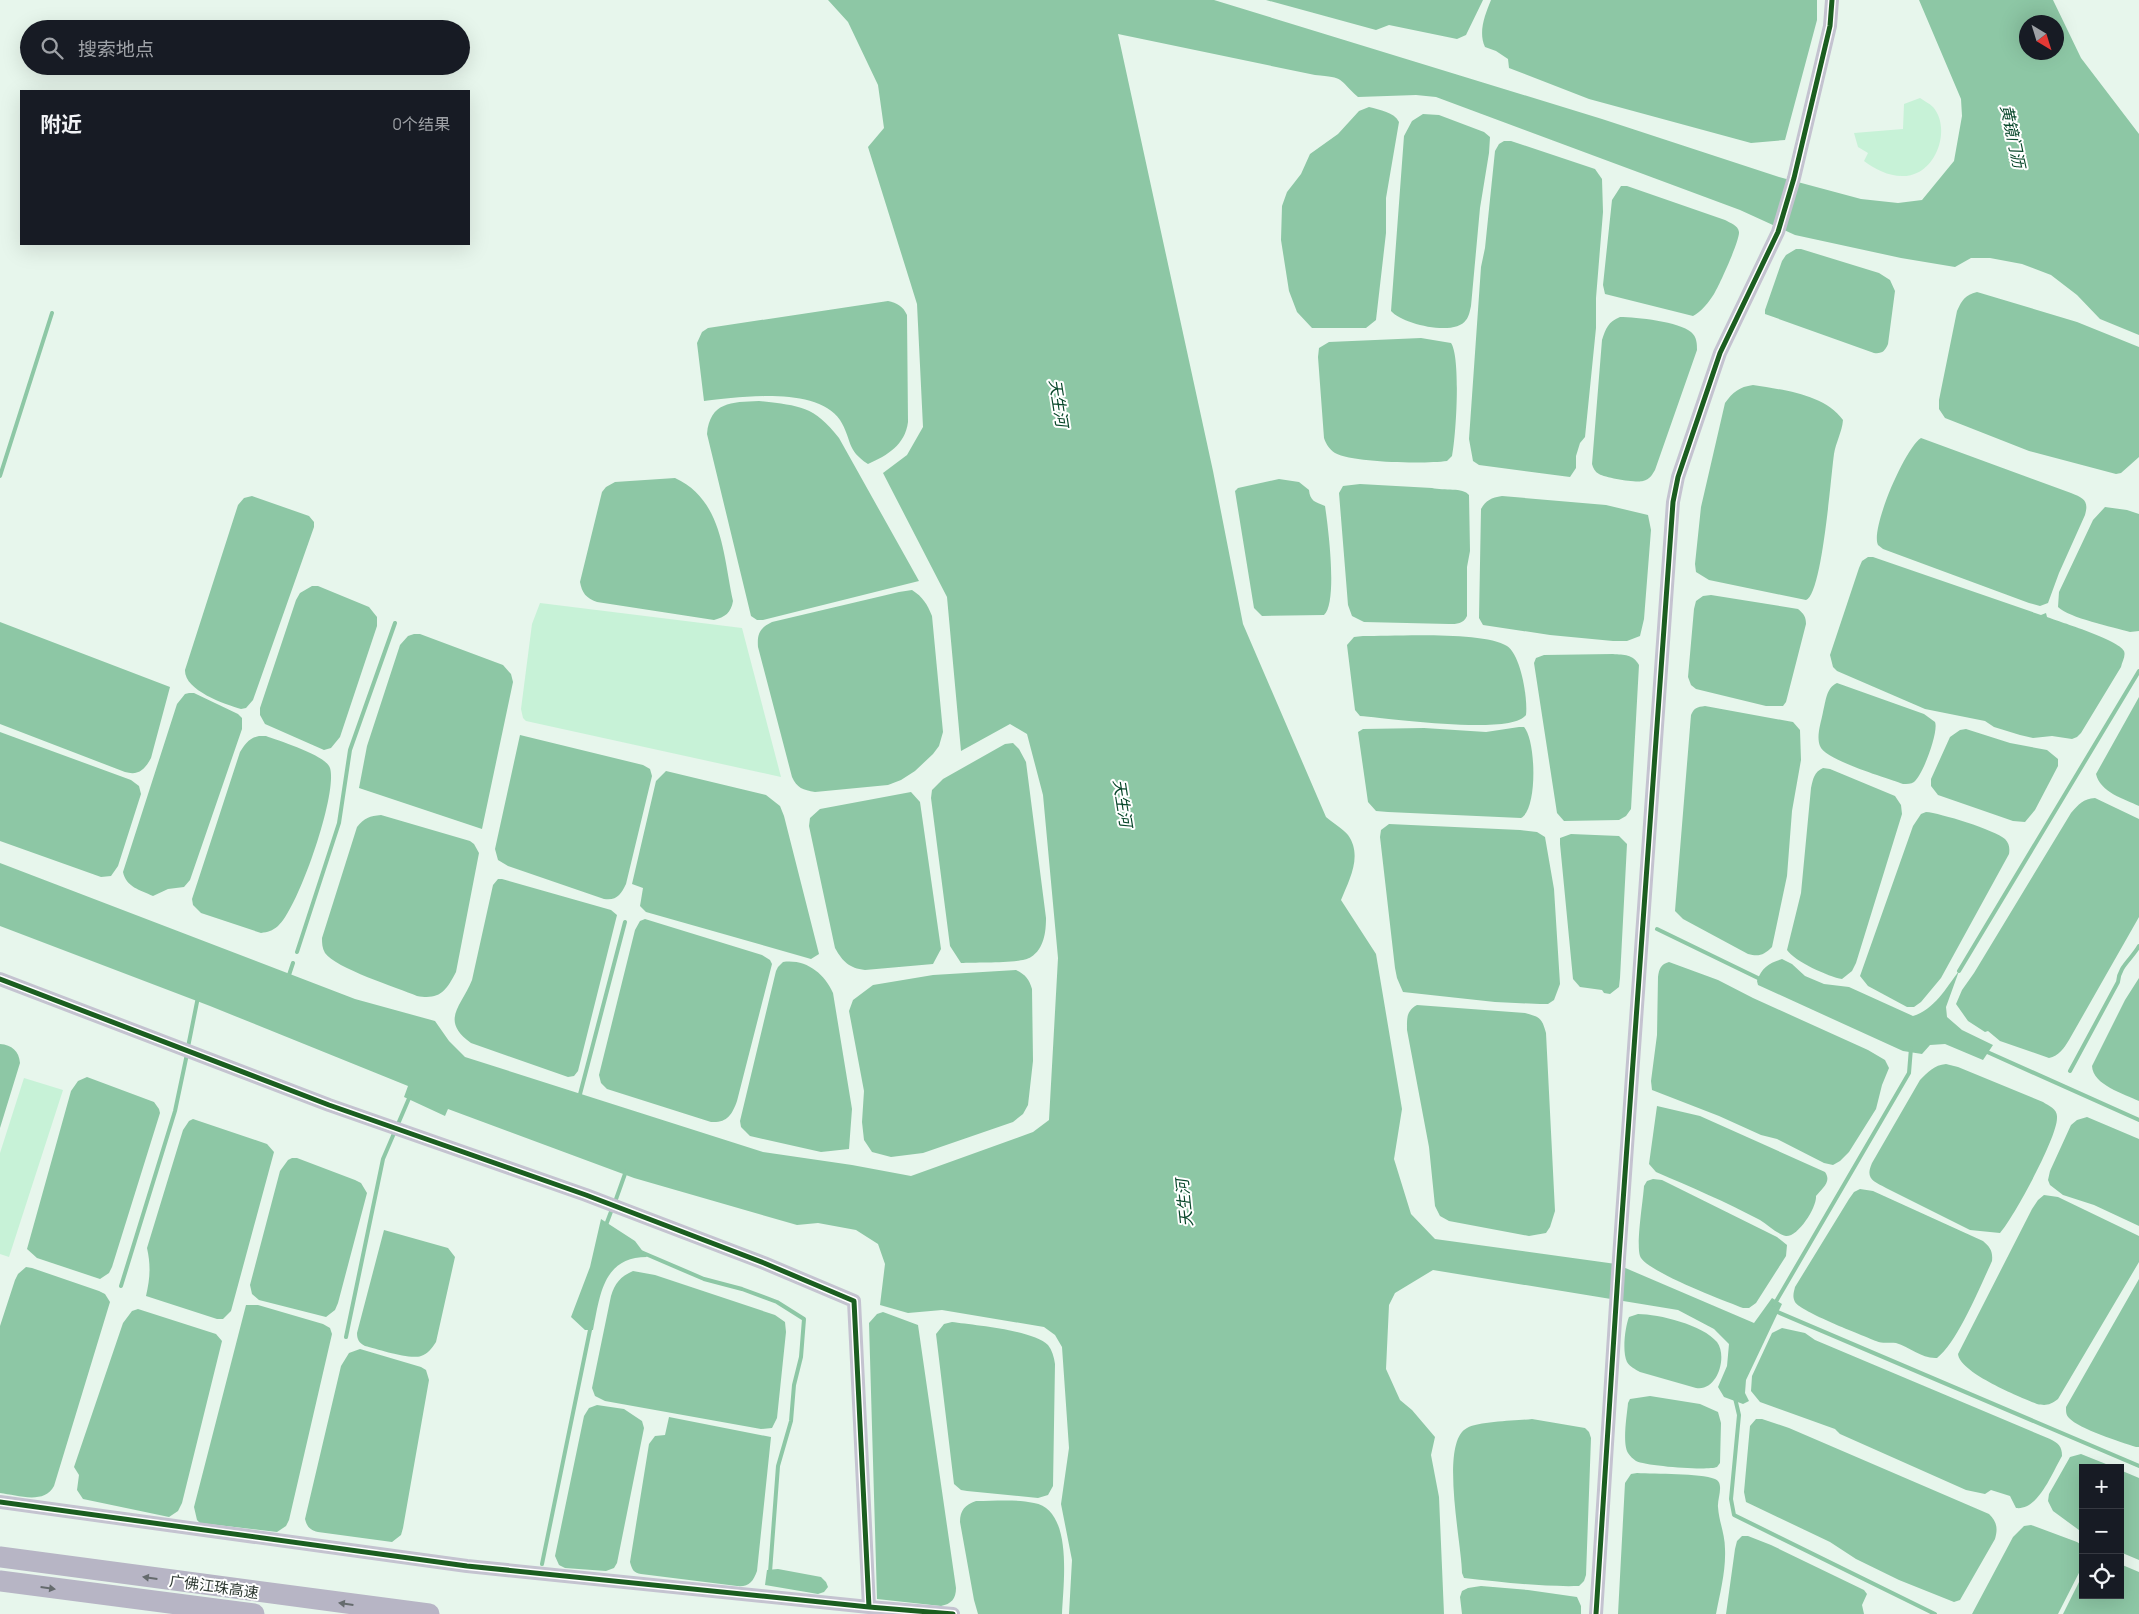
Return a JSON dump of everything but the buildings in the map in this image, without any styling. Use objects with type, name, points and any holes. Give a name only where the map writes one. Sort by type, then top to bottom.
[{"type":"highway","name":"广佛江珠高速","points":[[0,1557],[429,1614]]},
{"type":"highway","name":"广佛江珠高速","points":[[0,1581],[254,1614]]},
{"type":"street","points":[[1596,1614],[1618,1258],[1673,502],[1678,477],[1720,354],[1778,232],[1794,178],[1830,26],[1832,0]]},
{"type":"street","points":[[0,979],[329,1105],[586,1194],[764,1263],[854,1301],[869,1607]]},
{"type":"street","points":[[0,1502],[467,1566],[953,1614]]},
{"type":"shaded area","points":[[1920,98],[1933,107],[1941,123],[1940,142],[1937,151],[1926,167],[1912,175],[1897,176],[1876,169],[1864,161],[1868,153],[1858,147],[1854,133],[1903,129],[1904,104]]},
{"type":"shaded area","points":[[540,603],[742,628],[781,777],[526,721],[523,718],[521,709],[532,624]]},
{"type":"shaded area","points":[[24,1078],[63,1090],[9,1257],[0,1254],[0,1153]]},
{"type":"water","points":[[828,0],[1214,0],[1602,119],[1779,177],[1861,199],[1898,203],[1922,200],[1954,161],[1962,116],[1961,99],[1919,0],[2053,0],[2060,15],[2019,15],[2019,60],[2064,60],[2064,23],[2081,58],[2139,134],[2139,335],[2100,319],[2077,295],[2051,275],[2022,264],[1990,258],[1971,258],[1955,267],[1901,258],[1795,235],[1740,210],[1436,97],[1416,95],[1358,97],[1337,78],[1118,34],[1213,471],[1243,624],[1326,817],[1348,835],[1354,851],[1351,876],[1341,900],[1376,954],[1402,1109],[1394,1159],[1411,1214],[1435,1239],[1616,1264],[1754,1323],[1772,1298],[1782,1304],[1746,1380],[1745,1393],[1749,1401],[1743,1404],[1724,1397],[1718,1387],[1727,1366],[1729,1344],[1714,1329],[1678,1310],[1433,1270],[1395,1293],[1389,1305],[1386,1369],[1400,1400],[1412,1410],[1435,1437],[1431,1455],[1439,1497],[1444,1614],[1069,1614],[1072,1560],[1061,1504],[1069,1448],[1062,1347],[1055,1335],[1044,1327],[942,1310],[908,1313],[880,1305],[885,1264],[878,1244],[856,1230],[818,1223],[797,1225],[634,1178],[448,1109],[445,1116],[404,1097],[408,1086],[210,1006],[0,926],[0,863],[355,999],[435,1021],[449,1041],[465,1057],[763,1152],[911,1176],[1033,1132],[1049,1120],[1058,958],[1043,795],[1027,734],[1010,724],[961,751],[947,597],[883,473],[907,455],[923,427],[917,304],[868,147],[884,128],[878,85],[848,22]]},
{"type":"water","points":[[1266,0],[1483,0],[1466,35],[1457,39],[1389,25],[1376,30]]},
{"type":"water","points":[[1491,0],[1817,0],[1817,20],[1785,140],[1751,143],[1589,99],[1509,68],[1508,59],[1496,51],[1485,47],[1483,41],[1482,29]]},
{"type":"water","points":[[1369,107],[1382,110],[1394,116],[1399,122],[1386,198],[1386,233],[1376,320],[1366,328],[1312,328],[1297,312],[1289,291],[1281,240],[1282,206],[1287,192],[1301,174],[1310,154],[1338,134],[1359,111]]},
{"type":"water","points":[[1423,114],[1439,115],[1484,132],[1490,137],[1480,208],[1471,306],[1466,320],[1460,325],[1451,328],[1428,327],[1417,324],[1397,316],[1391,311],[1404,136],[1412,121]]},
{"type":"water","points":[[1504,141],[1511,141],[1595,169],[1602,179],[1603,212],[1596,298],[1596,328],[1585,437],[1580,443],[1576,456],[1576,468],[1570,477],[1479,465],[1473,461],[1469,439],[1481,267],[1485,248],[1495,151],[1499,144]]},
{"type":"water","points":[[1621,186],[1627,186],[1725,220],[1734,224],[1737,228],[1739,232],[1736,244],[1717,289],[1705,306],[1693,316],[1605,294],[1603,285],[1612,200]]},
{"type":"water","points":[[1796,249],[1879,273],[1890,280],[1895,291],[1888,344],[1883,352],[1874,353],[1765,314],[1782,261],[1786,255]]},
{"type":"water","points":[[1977,292],[2077,322],[2139,347],[2139,457],[2121,473],[2116,474],[2029,451],[1945,418],[1939,409],[1939,400],[1957,311],[1964,298]]},
{"type":"water","points":[[888,301],[899,305],[907,315],[908,422],[899,443],[882,457],[868,464],[861,459],[853,449],[840,420],[829,409],[814,402],[776,396],[704,401],[697,343],[702,332],[708,328]]},
{"type":"water","points":[[1620,317],[1647,319],[1678,325],[1691,332],[1697,343],[1697,350],[1655,470],[1649,478],[1643,481],[1628,481],[1603,476],[1595,471],[1592,464],[1602,340],[1608,326]]},
{"type":"water","points":[[1421,338],[1451,343],[1454,351],[1457,398],[1452,456],[1447,461],[1390,462],[1357,459],[1335,453],[1328,446],[1324,438],[1319,348],[1329,342]]},
{"type":"water","points":[[1753,385],[1790,391],[1814,399],[1835,411],[1843,420],[1834,454],[1817,578],[1812,593],[1806,600],[1709,580],[1696,572],[1695,564],[1701,507],[1725,403],[1737,391]]},
{"type":"water","points":[[759,401],[785,404],[804,409],[813,413],[830,427],[839,438],[919,581],[763,620],[757,620],[751,616],[707,434],[712,415],[717,410],[731,403]]},
{"type":"water","points":[[1921,438],[2071,493],[2086,503],[2085,515],[2048,603],[2040,606],[2029,603],[1883,549],[1878,545],[1879,523],[1890,489],[1906,457]]},
{"type":"water","points":[[675,478],[691,488],[703,500],[712,514],[723,548],[733,601],[729,611],[724,616],[714,620],[597,602],[587,597],[583,592],[580,582],[602,492],[606,487],[615,482]]},
{"type":"water","points":[[1279,479],[1299,482],[1309,490],[1314,501],[1325,506],[1330,546],[1331,580],[1328,607],[1324,615],[1262,616],[1254,608],[1235,491],[1238,488]]},
{"type":"water","points":[[1360,484],[1458,490],[1469,495],[1470,551],[1467,567],[1467,616],[1464,621],[1452,624],[1364,622],[1352,616],[1348,605],[1339,493],[1343,486]]},
{"type":"water","points":[[252,496],[309,516],[314,522],[314,527],[253,700],[246,708],[241,709],[225,704],[198,690],[186,677],[185,670],[238,505],[244,498]]},
{"type":"water","points":[[1502,496],[1606,505],[1648,515],[1651,530],[1644,619],[1640,636],[1627,641],[1613,641],[1550,635],[1483,625],[1479,618],[1481,509],[1489,500]]},
{"type":"water","points":[[2105,507],[2139,514],[2139,631],[2130,632],[2092,622],[2072,615],[2058,607],[2059,592],[2093,520]]},
{"type":"water","points":[[1868,557],[1873,557],[2041,615],[2046,613],[2047,617],[2101,637],[2120,647],[2124,651],[2121,667],[2081,733],[2072,739],[2052,736],[2033,738],[2020,735],[1994,727],[1985,721],[1925,709],[1837,671],[1833,667],[1830,655],[1859,568],[1862,561]]},
{"type":"water","points":[[312,586],[318,586],[369,607],[377,617],[377,626],[340,737],[331,748],[324,750],[265,724],[260,715],[260,708],[296,600],[300,593]]},
{"type":"water","points":[[912,590],[924,601],[932,616],[943,732],[939,746],[915,771],[901,780],[888,785],[815,792],[801,788],[792,777],[758,647],[760,631],[772,622]]},
{"type":"water","points":[[1711,595],[1798,609],[1802,612],[1806,619],[1806,624],[1786,702],[1783,706],[1766,706],[1696,689],[1691,685],[1688,677],[1694,609],[1696,601],[1703,596]]},
{"type":"water","points":[[0,622],[170,687],[151,758],[141,771],[134,773],[125,772],[0,724]]},
{"type":"water","points":[[420,634],[503,665],[511,674],[513,682],[482,829],[359,788],[367,746],[400,645],[408,636]]},
{"type":"water","points":[[1460,636],[1495,641],[1507,646],[1512,651],[1520,668],[1525,689],[1526,715],[1516,721],[1474,725],[1360,716],[1355,710],[1347,645],[1354,637]]},
{"type":"water","points":[[1613,654],[1631,657],[1639,665],[1631,809],[1626,816],[1619,820],[1564,821],[1557,813],[1534,663],[1536,658],[1544,655]]},
{"type":"water","points":[[1837,683],[1924,714],[1935,722],[1935,734],[1929,753],[1922,771],[1914,782],[1903,784],[1857,768],[1833,757],[1820,746],[1819,734],[1826,699],[1833,685]]},
{"type":"water","points":[[194,693],[238,714],[242,718],[242,729],[190,880],[184,887],[168,889],[153,896],[130,885],[123,872],[177,704],[185,694]]},
{"type":"water","points":[[2139,697],[2139,806],[2107,790],[2102,786],[2096,774]]},
{"type":"water","points":[[1705,706],[1793,722],[1800,730],[1801,760],[1792,811],[1787,876],[1772,947],[1761,955],[1748,954],[1683,919],[1675,911],[1691,715],[1696,708]]},
{"type":"water","points":[[1524,727],[1528,734],[1533,759],[1533,789],[1527,812],[1521,818],[1376,811],[1368,802],[1358,732],[1363,729],[1424,728],[1486,732]]},
{"type":"water","points":[[1966,729],[2010,743],[2047,750],[2058,759],[2058,766],[2035,810],[2025,822],[2013,821],[1938,795],[1931,786],[1931,779],[1950,737],[1960,730]]},
{"type":"water","points":[[0,732],[131,780],[139,786],[141,794],[118,866],[111,876],[101,877],[0,841]]},
{"type":"water","points":[[520,735],[643,765],[650,769],[652,776],[626,884],[615,898],[604,899],[508,866],[498,860],[495,849]]},
{"type":"water","points":[[259,736],[266,736],[291,745],[320,758],[330,768],[331,781],[322,824],[296,898],[278,926],[270,931],[261,933],[201,913],[193,905],[192,899],[240,752],[248,742]]},
{"type":"water","points":[[1013,743],[1019,749],[1026,762],[1046,918],[1045,934],[1039,950],[1026,959],[1008,962],[961,963],[950,946],[931,798],[932,790],[943,779],[1005,744]]},
{"type":"water","points":[[1823,768],[1830,769],[1895,796],[1901,805],[1902,814],[1856,963],[1852,971],[1842,979],[1812,968],[1787,950],[1801,893],[1811,788],[1816,774]]},
{"type":"water","points":[[666,771],[766,795],[780,806],[819,954],[811,959],[646,912],[640,906],[643,888],[632,884],[656,781]]},
{"type":"water","points":[[911,792],[920,802],[941,949],[933,964],[865,970],[855,968],[844,961],[835,948],[809,826],[810,818],[820,809]]},
{"type":"water","points":[[2095,798],[2139,819],[2139,917],[2067,1043],[2058,1054],[2049,1058],[2000,1041],[1988,1031],[1985,1032],[1968,1021],[1956,1004],[1962,990],[2071,813],[2082,802]]},
{"type":"water","points":[[1926,812],[1967,822],[1999,835],[2007,842],[2009,854],[1941,978],[1921,1002],[1914,1007],[1907,1007],[1868,986],[1860,976],[1913,826],[1921,814]]},
{"type":"water","points":[[381,815],[470,841],[479,853],[456,972],[441,993],[431,997],[417,996],[353,971],[331,959],[323,949],[322,938],[357,827],[368,818]]},
{"type":"water","points":[[1389,824],[1520,830],[1537,832],[1545,837],[1554,889],[1560,984],[1554,1000],[1548,1004],[1495,1002],[1403,992],[1395,968],[1380,837],[1381,830]]},
{"type":"water","points":[[1571,834],[1619,836],[1627,844],[1619,987],[1610,994],[1604,993],[1602,990],[1580,987],[1573,979],[1560,844],[1560,838]]},
{"type":"water","points":[[498,879],[611,910],[617,915],[578,1071],[574,1076],[568,1077],[471,1043],[461,1035],[456,1027],[456,1013],[472,980],[493,885]]},
{"type":"water","points":[[645,919],[762,955],[770,960],[772,964],[737,1101],[731,1114],[721,1121],[711,1122],[607,1089],[601,1083],[599,1075],[635,930],[640,921]]},
{"type":"water","points":[[1782,959],[1792,964],[1805,976],[1824,984],[1849,987],[1913,1016],[1933,1004],[1959,971],[1946,1007],[1947,1017],[1962,1030],[1993,1045],[1983,1060],[1945,1044],[1930,1045],[1922,1054],[1903,1051],[1758,985],[1757,981],[1764,969]]},
{"type":"water","points":[[783,962],[807,965],[825,979],[833,993],[852,1109],[849,1149],[821,1152],[750,1136],[741,1127],[740,1121],[776,971]]},
{"type":"water","points":[[1669,962],[1718,980],[1753,998],[1868,1050],[1885,1060],[1889,1068],[1882,1085],[1876,1109],[1849,1152],[1840,1161],[1833,1165],[1824,1163],[1777,1139],[1761,1135],[1719,1116],[1652,1090],[1651,1081],[1657,1035],[1658,977],[1661,967]]},
{"type":"water","points":[[1016,970],[1027,978],[1032,989],[1033,1061],[1028,1105],[1023,1114],[1013,1122],[923,1153],[891,1157],[872,1152],[864,1140],[862,1122],[864,1091],[849,1011],[853,1000],[873,985],[933,975]]},
{"type":"water","points":[[2139,978],[2139,1101],[2103,1084],[2094,1073],[2092,1066],[2125,1000]]},
{"type":"water","points":[[1417,1005],[1525,1013],[1542,1021],[1546,1033],[1555,1211],[1546,1233],[1529,1236],[1449,1221],[1440,1216],[1435,1206],[1429,1147],[1407,1030],[1409,1013]]},
{"type":"water","points":[[0,1044],[14,1049],[20,1063],[0,1128]]},
{"type":"water","points":[[1946,1064],[1958,1067],[2043,1102],[2053,1108],[2057,1115],[2055,1128],[2043,1159],[2024,1195],[2000,1233],[1970,1230],[1881,1186],[1872,1179],[1869,1173],[1872,1163],[1920,1080],[1935,1067]]},
{"type":"water","points":[[87,1077],[154,1102],[160,1113],[112,1267],[109,1273],[100,1279],[37,1258],[27,1249],[71,1091],[78,1081]]},
{"type":"water","points":[[1657,1106],[1700,1116],[1825,1172],[1827,1182],[1816,1196],[1810,1214],[1801,1227],[1791,1235],[1783,1235],[1747,1213],[1656,1172],[1649,1164]]},
{"type":"water","points":[[2087,1117],[2139,1139],[2139,1226],[2094,1205],[2063,1195],[2050,1185],[2048,1180],[2050,1171],[2071,1125],[2077,1120]]},
{"type":"water","points":[[193,1119],[267,1144],[274,1152],[231,1311],[223,1319],[217,1319],[146,1296],[150,1272],[147,1248],[183,1130],[189,1121]]},
{"type":"water","points":[[297,1158],[355,1180],[361,1183],[367,1193],[338,1303],[335,1310],[326,1317],[259,1300],[252,1294],[250,1285],[280,1171],[288,1160]]},
{"type":"water","points":[[1653,1179],[1662,1180],[1777,1237],[1787,1245],[1786,1256],[1756,1303],[1749,1308],[1743,1308],[1670,1277],[1645,1262],[1640,1256],[1640,1222],[1644,1186],[1647,1181]]},
{"type":"water","points":[[1860,1189],[1873,1191],[1988,1245],[1992,1254],[1992,1261],[1968,1313],[1945,1351],[1937,1358],[1926,1357],[1896,1343],[1876,1341],[1820,1317],[1795,1302],[1793,1296],[1795,1287],[1849,1199],[1854,1192]]},
{"type":"water","points":[[2044,1195],[2058,1197],[2139,1236],[2139,1262],[2058,1399],[2050,1404],[2043,1405],[1992,1384],[1969,1369],[1961,1361],[1958,1354],[2032,1209]]},
{"type":"water","points":[[601,1219],[635,1241],[647,1257],[621,1263],[612,1271],[606,1280],[598,1304],[593,1330],[585,1330],[571,1317],[590,1267]]},
{"type":"water","points":[[384,1230],[448,1248],[455,1257],[436,1342],[428,1352],[421,1356],[409,1357],[365,1346],[357,1337]]},
{"type":"water","points":[[26,1267],[99,1291],[105,1294],[110,1302],[54,1486],[50,1492],[37,1497],[22,1497],[0,1493],[0,1326],[15,1280],[18,1274]]},
{"type":"water","points":[[633,1271],[655,1275],[775,1315],[785,1322],[786,1332],[777,1418],[772,1428],[761,1429],[605,1401],[595,1396],[592,1388],[611,1296],[614,1287],[619,1281]]},
{"type":"water","points":[[2139,1279],[2139,1447],[2136,1447],[2101,1435],[2074,1422],[2068,1417],[2066,1407]]},
{"type":"water","points":[[246,1305],[258,1305],[323,1324],[330,1328],[332,1334],[289,1520],[286,1526],[277,1532],[200,1523],[197,1520],[194,1507]]},
{"type":"water","points":[[138,1309],[216,1334],[222,1341],[182,1503],[178,1511],[169,1517],[83,1499],[77,1490],[79,1475],[74,1467],[123,1323],[132,1311]]},
{"type":"water","points":[[883,1312],[918,1325],[956,1588],[952,1600],[948,1604],[941,1606],[877,1599],[869,1323],[877,1314]]},
{"type":"water","points":[[1638,1314],[1669,1318],[1702,1330],[1717,1342],[1720,1348],[1721,1364],[1715,1379],[1710,1385],[1696,1388],[1640,1372],[1631,1367],[1625,1358],[1625,1333],[1629,1317]]},
{"type":"water","points":[[952,1322],[1017,1332],[1041,1340],[1051,1349],[1055,1364],[1053,1486],[1048,1495],[1038,1498],[967,1491],[961,1490],[954,1484],[936,1334],[944,1324]]},
{"type":"water","points":[[1782,1328],[1805,1333],[1815,1340],[2055,1442],[2059,1445],[2062,1456],[2044,1490],[2031,1504],[2016,1508],[2010,1496],[1991,1490],[1985,1494],[1966,1490],[1840,1434],[1835,1429],[1760,1402],[1751,1391],[1752,1376],[1772,1333]]},
{"type":"water","points":[[360,1349],[421,1367],[426,1370],[429,1380],[403,1528],[401,1535],[392,1542],[318,1532],[309,1528],[305,1519],[341,1366],[349,1353]]},
{"type":"water","points":[[1650,1396],[1700,1404],[1718,1412],[1721,1423],[1720,1463],[1717,1467],[1690,1468],[1642,1463],[1636,1461],[1628,1453],[1625,1443],[1625,1429],[1628,1403],[1630,1399]]},
{"type":"water","points":[[597,1405],[624,1409],[642,1421],[644,1428],[617,1563],[614,1568],[606,1571],[565,1568],[559,1565],[555,1556],[584,1416],[589,1408]]},
{"type":"water","points":[[669,1417],[771,1437],[757,1571],[748,1585],[737,1586],[641,1574],[635,1572],[632,1567],[630,1562],[649,1444],[655,1436],[665,1435]]},
{"type":"water","points":[[1532,1419],[1585,1428],[1591,1438],[1586,1575],[1584,1581],[1579,1586],[1507,1583],[1464,1578],[1462,1573],[1453,1473],[1454,1453],[1459,1437],[1467,1428],[1473,1426]]},
{"type":"water","points":[[1756,1419],[1762,1419],[1789,1428],[1989,1514],[1996,1525],[1995,1539],[1960,1600],[1954,1602],[1899,1580],[1856,1559],[1830,1542],[1746,1502],[1744,1492],[1750,1426]]},
{"type":"water","points":[[2081,1454],[2106,1464],[2079,1464],[2079,1530],[2053,1511],[2048,1501],[2049,1494],[2070,1457]]},
{"type":"water","points":[[2124,1472],[2139,1478],[2139,1560],[2124,1554]]},
{"type":"water","points":[[1631,1474],[1708,1477],[1715,1479],[1720,1484],[1718,1507],[1725,1544],[1725,1565],[1716,1614],[1618,1614],[1625,1483]]},
{"type":"water","points":[[976,1501],[1034,1503],[1047,1509],[1055,1519],[1061,1534],[1063,1550],[1062,1614],[978,1614],[960,1522],[964,1508]]},
{"type":"water","points":[[2031,1525],[2079,1543],[2079,1573],[2058,1614],[1972,1614],[2013,1537],[2024,1526]]},
{"type":"water","points":[[1742,1536],[1748,1536],[1771,1545],[1864,1590],[1867,1594],[1862,1605],[1864,1614],[1726,1614],[1735,1549],[1737,1541]]},
{"type":"water","points":[[2124,1566],[2139,1572],[2139,1614],[2063,1614],[2079,1582],[2079,1599],[2124,1599]]},
{"type":"water","points":[[778,1569],[821,1577],[828,1587],[824,1592],[818,1594],[765,1585],[767,1570]]},
{"type":"water","points":[[1481,1586],[1577,1597],[1581,1606],[1581,1614],[1462,1614],[1460,1597],[1462,1591]]},
{"type":"waterway","points":[[0,476],[52,313]]},
{"type":"waterway","points":[[297,952],[339,823],[350,750],[395,623]]},
{"type":"waterway","points":[[1959,971],[2139,671]]},
{"type":"waterway","points":[[579,1098],[625,922]]},
{"type":"waterway","points":[[1657,929],[1760,979]]},
{"type":"waterway","points":[[2070,1071],[2118,982],[2123,967],[2139,946]]},
{"type":"waterway","points":[[288,978],[293,963]]},
{"type":"waterway","points":[[188,1047],[198,997]]},
{"type":"waterway","points":[[1774,1305],[1909,1073],[1911,1048]]},
{"type":"waterway","points":[[1985,1051],[2139,1120]]},
{"type":"waterway","points":[[121,1286],[175,1111],[187,1054]]},
{"type":"waterway","points":[[346,1337],[383,1159],[410,1096]]},
{"type":"waterway","points":[[615,1202],[626,1171]]},
{"type":"waterway","points":[[606,1225],[612,1209]]},
{"type":"waterway","points":[[641,1252],[704,1279],[742,1289],[777,1302],[804,1319],[801,1357],[794,1385],[791,1421],[778,1466],[770,1572]]},
{"type":"waterway","points":[[1775,1311],[2139,1466]]},
{"type":"waterway","points":[[542,1564],[591,1325]]},
{"type":"waterway","points":[[1735,1398],[1739,1415],[1731,1499],[1734,1515],[1935,1614]]},
{"type":"cycle path","points":[[1596,1614],[1619,1258],[1673,502],[1678,477],[1720,353],[1778,232],[1794,178],[1830,26],[1832,0]]},
{"type":"cycle path","points":[[0,979],[329,1105],[586,1195],[764,1263],[854,1301],[869,1607]]},
{"type":"cycle path","points":[[0,1502],[467,1566],[953,1614]]},
{"type":"water label","name":"黄镜门沥","points":[[2013,136]]},
{"type":"water label","name":"天生河","points":[[1059,403]]},
{"type":"water label","name":"天生河","points":[[1123,803]]},
{"type":"water label","name":"天生河","points":[[1184,1203]]}]
